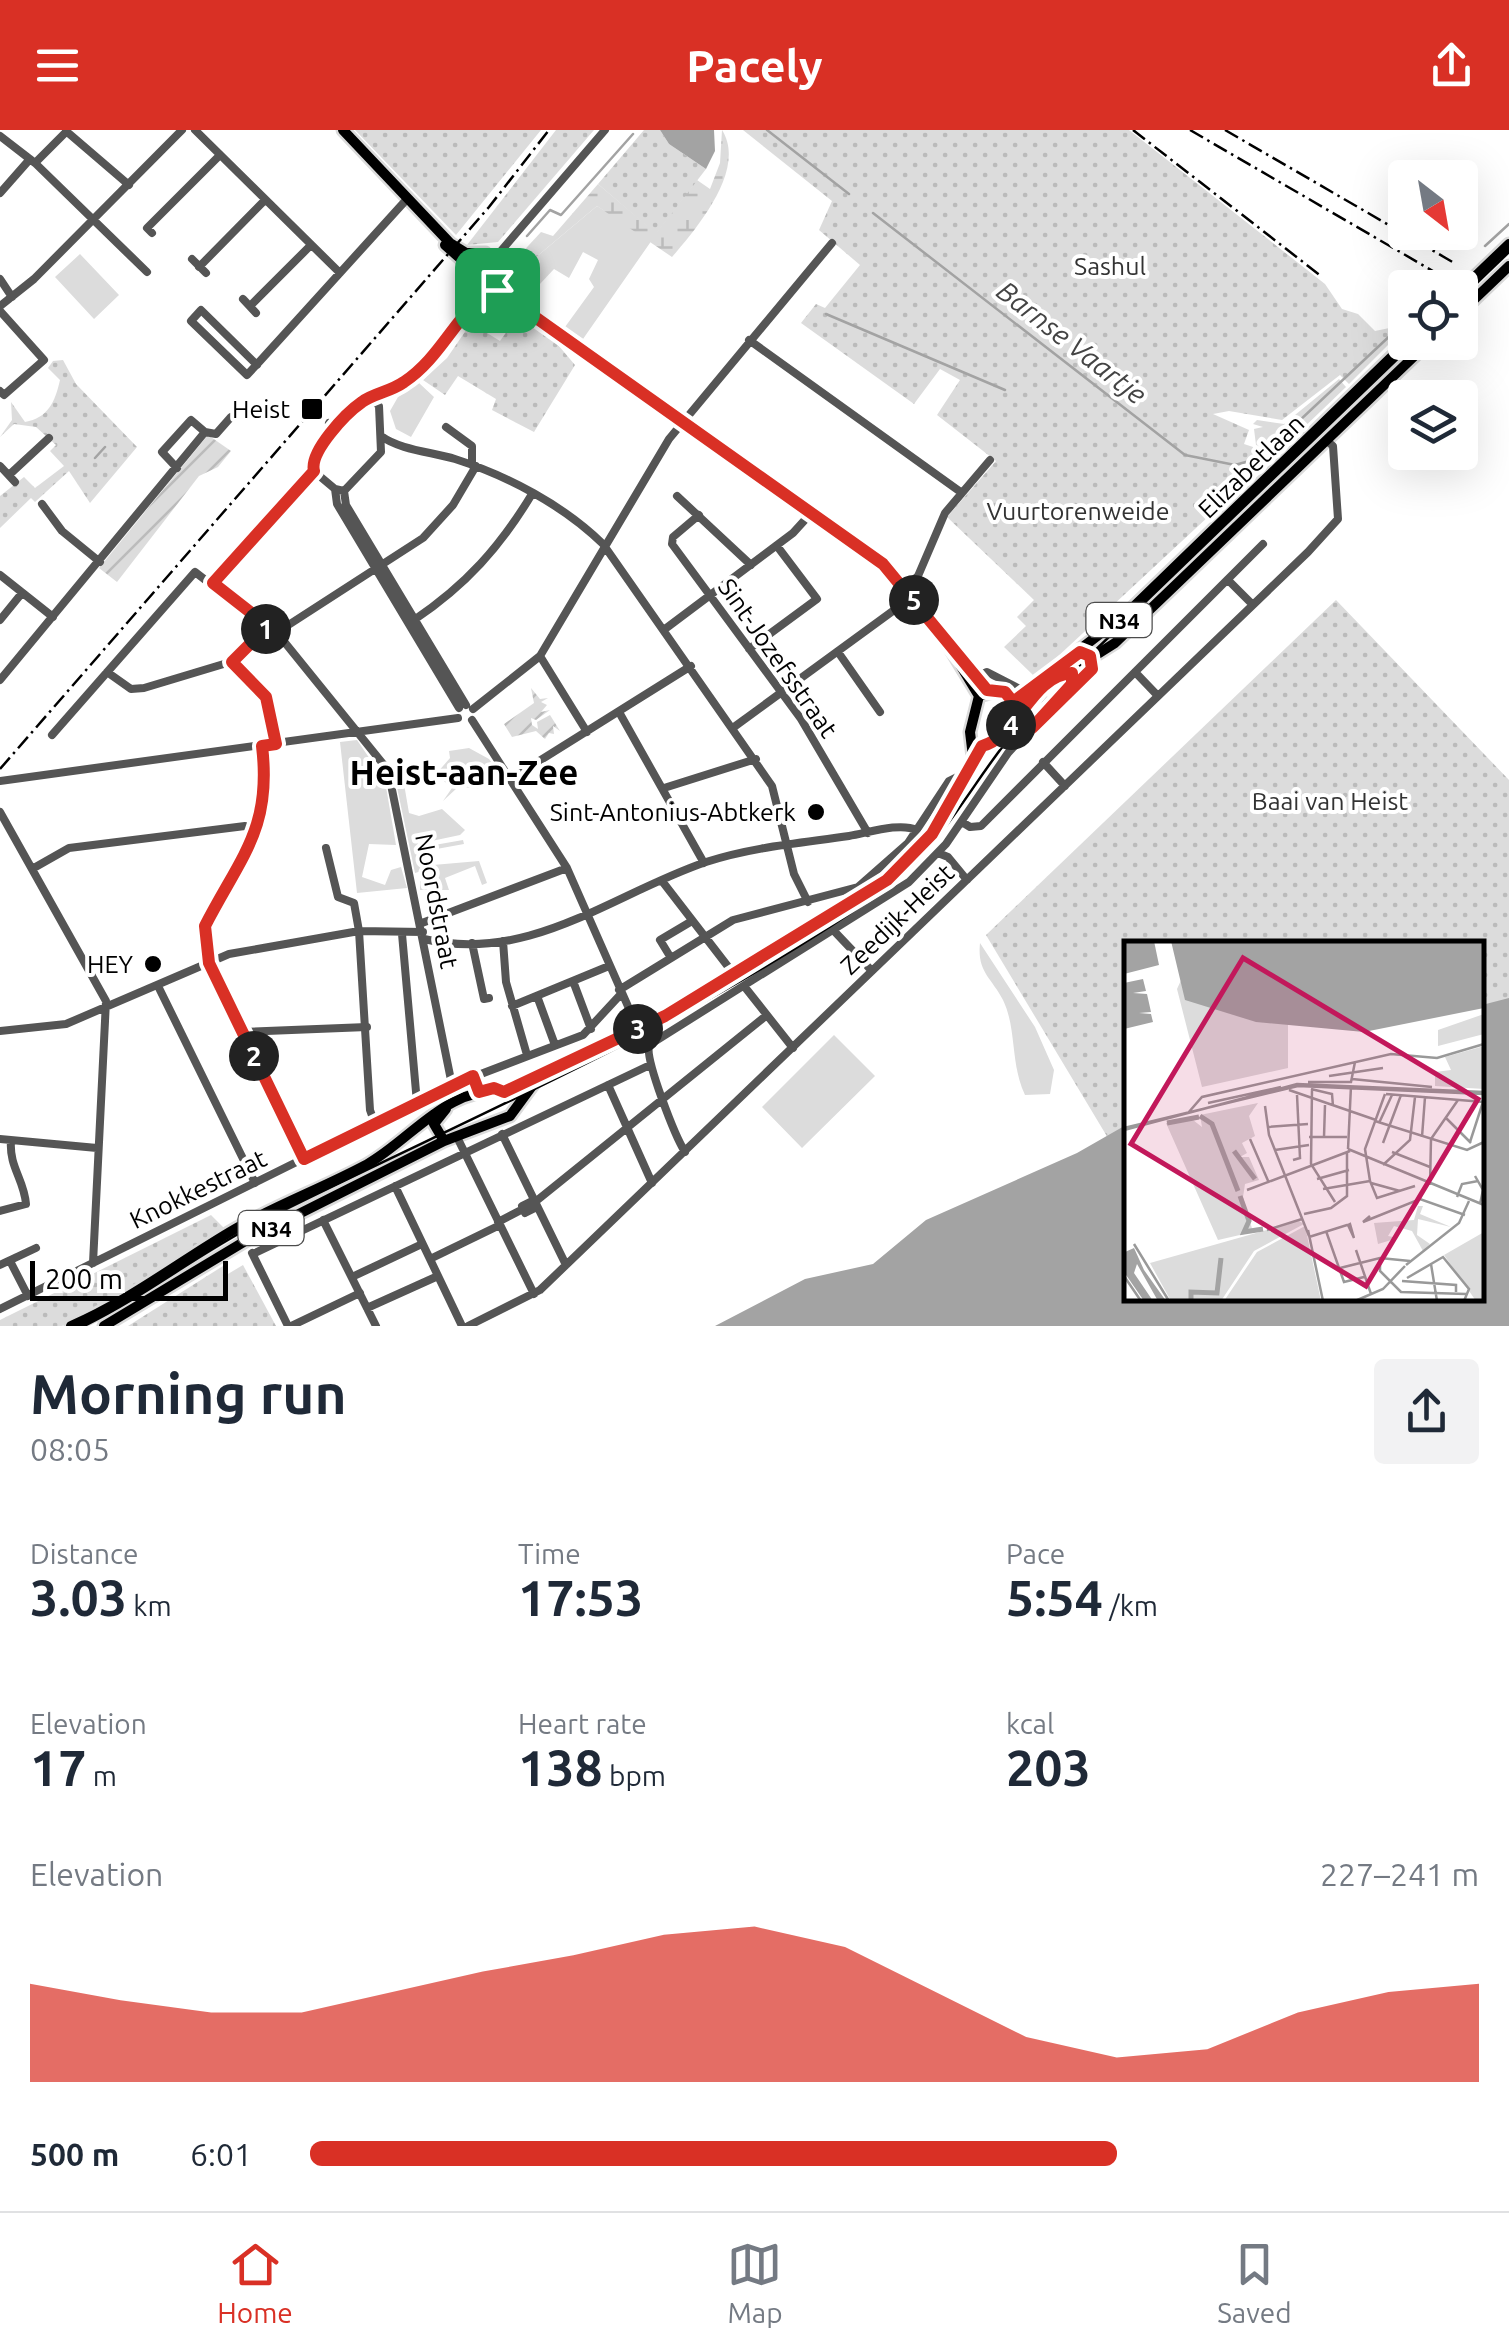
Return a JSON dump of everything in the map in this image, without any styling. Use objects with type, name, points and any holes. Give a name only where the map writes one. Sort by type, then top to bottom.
[{"type":"main road","points":[[343,130],[458,258],[486,257],[497,290],[883,564],[909,592],[983,693]]},
{"type":"main road","points":[[1478,274],[1509,244]]},
{"type":"main road","points":[[1478,296],[1509,266]]},
{"type":"main road","name":"Elizabetlaan","points":[[1013,702],[1140,600],[1389,360]]},
{"type":"main road","name":"N34","points":[[1327,441],[1410,360]]},
{"type":"main road","name":"Elizabetlaan","points":[[1006,732],[1042,689],[1115,643],[1327,441]]},
{"type":"main road","points":[[955,653],[977,676],[983,693],[970,732],[974,757]]},
{"type":"main road","points":[[983,693],[1005,692],[1013,702],[1006,732]]},
{"type":"main road","points":[[970,732],[984,744]]},
{"type":"main road","name":"N34","points":[[71,1326],[141,1291],[236,1228],[365,1165],[420,1120],[479,1092],[494,1088],[504,1092],[539,1078],[638,1029],[872,890],[913,857],[974,757],[984,744],[993,744],[1006,732]]},
{"type":"main road","name":"N34","points":[[104,1326],[246,1240],[444,1141],[510,1116],[539,1078]]},
{"type":"main road","points":[[483,1127],[505,1110],[504,1092]]},
{"type":"main road","points":[[444,1141],[434,1124],[450,1105]]},
{"type":"street","points":[[0,391],[4,395],[44,360],[0,311],[182,130]]},
{"type":"street","points":[[194,130],[340,273]]},
{"type":"street","points":[[486,257],[512,236],[605,130]]},
{"type":"street","points":[[0,193],[67,131],[129,184]]},
{"type":"street","points":[[0,137],[32,161],[148,272]]},
{"type":"street","points":[[146,228],[220,155]]},
{"type":"street","points":[[199,266],[265,200]]},
{"type":"street","points":[[257,365],[202,310],[191,321],[247,375],[257,365],[340,273],[409,201]]},
{"type":"street","points":[[0,781],[362,734],[464,710],[540,656],[604,544],[682,421],[832,242]]},
{"type":"street","points":[[250,306],[311,245]]},
{"type":"street","points":[[0,279],[12,297]]},
{"type":"street","points":[[213,583],[314,471],[315,456],[361,402],[384,395],[437,354],[474,301],[497,290]]},
{"type":"street","points":[[750,340],[962,493]]},
{"type":"street","points":[[381,452],[379,406],[384,395]]},
{"type":"street","points":[[371,398],[379,406]]},
{"type":"street","points":[[178,468],[164,456],[163,450],[191,420],[205,432],[216,434],[231,417]]},
{"type":"street","points":[[276,633],[380,568],[438,523],[474,465],[472,446],[446,428]]},
{"type":"street","points":[[0,680],[205,432]]},
{"type":"street","points":[[382,436],[394,445],[474,465],[532,494],[604,544],[756,758],[778,800],[788,845],[812,901],[814,924]]},
{"type":"street","points":[[0,466],[12,478],[48,438]]},
{"type":"street","name":"Zeedijk-Heist","points":[[465,1326],[534,1294],[566,1265],[1308,552],[1338,519],[1333,446],[1327,441]]},
{"type":"street","points":[[340,490],[394,445]]},
{"type":"street","points":[[734,727],[838,652],[909,592],[941,520],[990,460]]},
{"type":"street","points":[[314,471],[340,490],[380,568],[464,710],[512,778],[567,868],[638,1029]]},
{"type":"street","points":[[412,622],[476,573],[532,494]]},
{"type":"street","points":[[678,496],[751,565]]},
{"type":"street","points":[[42,504],[62,531],[100,562]]},
{"type":"street","points":[[665,629],[777,546],[813,511]]},
{"type":"street","name":"Sint-Jozefsstraat","points":[[699,515],[673,538],[672,544],[782,693],[868,832]]},
{"type":"street","points":[[962,822],[975,828],[981,826],[1264,544]]},
{"type":"street","points":[[749,649],[816,600],[777,546]]},
{"type":"street","name":"Noordstraat","points":[[108,672],[195,572],[276,633],[362,734],[388,770],[395,791],[452,1085]]},
{"type":"street","points":[[0,576],[54,617]]},
{"type":"street","points":[[1229,581],[1252,605]]},
{"type":"street","points":[[0,620],[22,592]]},
{"type":"street","points":[[52,735],[108,672],[137,689],[232,662],[268,626]]},
{"type":"street","points":[[838,652],[880,712]]},
{"type":"street","points":[[1080,652],[1092,659]]},
{"type":"street","points":[[540,656],[587,732]]},
{"type":"street","name":"Elizabetlaan","points":[[1032,728],[1088,676],[1092,659]]},
{"type":"street","points":[[232,662],[266,697],[276,744]]},
{"type":"street","points":[[512,778],[691,666]]},
{"type":"street","points":[[977,676],[987,672],[1018,688]]},
{"type":"street","name":"Elizabetlaan","points":[[650,1065],[649,1046],[899,890],[938,854],[997,767],[1072,684],[1074,676],[1068,672]]},
{"type":"street","points":[[1135,672],[1158,696]]},
{"type":"street","points":[[464,710],[464,723],[472,720]]},
{"type":"street","points":[[619,712],[704,863]]},
{"type":"street","points":[[262,746],[267,785],[257,831],[205,926],[209,963],[304,1159]]},
{"type":"street","points":[[664,788],[756,758]]},
{"type":"street","points":[[1043,762],[1065,786]]},
{"type":"street","name":"Knokkestraat","points":[[0,1309],[452,1085],[591,1029],[620,992],[741,918],[846,892],[872,878],[916,830],[949,781],[967,772]]},
{"type":"street","points":[[0,812],[108,1007],[93,1263]]},
{"type":"street","points":[[32,869],[69,848],[245,826],[257,831]]},
{"type":"street","points":[[423,931],[472,942],[504,942],[588,917],[704,863],[868,832],[910,827],[916,830]]},
{"type":"street","points":[[326,848],[338,897],[354,903],[360,930],[370,1110],[375,1124]]},
{"type":"street","points":[[938,854],[948,856],[967,880]]},
{"type":"street","points":[[0,1032],[52,1028],[229,954],[360,930],[383,928],[402,934],[423,931],[567,868]]},
{"type":"street","points":[[662,881],[733,973]]},
{"type":"street","points":[[671,958],[660,940],[692,921]]},
{"type":"street","points":[[834,932],[872,971]]},
{"type":"street","points":[[402,934],[416,1103]]},
{"type":"street","points":[[472,942],[484,999],[489,998]]},
{"type":"street","points":[[504,942],[512,1006],[527,1055]]},
{"type":"street","points":[[512,1006],[608,966]]},
{"type":"street","points":[[573,981],[591,1029]]},
{"type":"street","points":[[158,986],[255,1183]]},
{"type":"street","points":[[744,986],[792,1048]]},
{"type":"street","points":[[537,996],[554,1045]]},
{"type":"street","points":[[430,1259],[523,1210],[525,1213],[767,1015]]},
{"type":"street","points":[[242,1032],[367,1027]]},
{"type":"street","points":[[252,1254],[650,1065],[685,1152]]},
{"type":"street","points":[[473,1076],[479,1092]]},
{"type":"street","points":[[608,1085],[652,1183]]},
{"type":"street","points":[[502,1134],[566,1265]]},
{"type":"street","points":[[458,1136],[534,1294]]},
{"type":"street","points":[[0,1140],[97,1148]]},
{"type":"street","points":[[0,1211],[26,1204],[24,1185],[11,1164],[12,1141]]},
{"type":"street","points":[[395,1186],[465,1326]]},
{"type":"street","points":[[322,1220],[376,1326]]},
{"type":"street","points":[[246,1240],[289,1326],[360,1293]]},
{"type":"street","points":[[352,1277],[422,1244]]},
{"type":"street","points":[[0,1265],[36,1248]]},
{"type":"street","points":[[10,1262],[28,1296]]},
{"type":"street","points":[[367,1308],[438,1276]]},
{"type":"green space","points":[[355,130],[541,130],[456,235]]},
{"type":"green space","points":[[556,130],[594,130],[498,242],[467,245]]},
{"type":"green space","points":[[644,130],[660,130],[669,144],[706,169],[656,234],[598,184]]},
{"type":"green space","points":[[722,130],[728,145],[724,180],[705,214],[672,257],[597,206],[504,284],[505,271],[541,232],[553,236],[598,184],[656,233],[697,180],[710,189],[720,163]]},
{"type":"green space","name":"Sashul","points":[[743,130],[1129,130],[1325,284],[1342,309],[1358,314],[1375,331],[1388,328],[1388,345],[1349,384],[1340,375],[1282,420],[1229,411],[1213,414],[1249,430],[1244,444],[1253,447],[1266,463],[1026,686],[1033,675],[1004,647],[1026,626],[1017,617],[1034,600],[947,517],[996,461],[937,415],[960,380],[940,369],[914,404],[801,323],[816,304],[825,308],[860,265],[819,230],[832,201]]},
{"type":"green space","points":[[597,206],[652,240],[583,339],[565,327],[594,287],[589,279],[598,260],[583,252],[569,278],[554,269],[525,300],[504,284]]},
{"type":"green space","points":[[80,254],[119,295],[94,319],[55,277]]},
{"type":"green space","points":[[518,316],[553,339],[575,365],[534,432],[492,410],[496,399],[458,376],[445,395],[423,380],[447,358],[471,323],[500,341]]},
{"type":"green space","points":[[63,360],[76,384],[137,447],[90,503],[69,471],[35,502],[31,498],[0,528],[0,496],[24,477],[35,488],[64,466],[50,451],[56,445],[36,427],[14,424],[0,437],[12,420],[11,402],[25,422],[49,408],[60,380],[48,368],[53,361]]},
{"type":"green space","points":[[1339,379],[1346,387],[1271,459],[1256,445],[1254,429],[1263,427],[1253,424],[1257,420],[1284,424]]},
{"type":"green space","points":[[419,383],[434,397],[411,437],[396,429],[390,411],[398,397]]},
{"type":"green space","points":[[208,435],[231,451],[218,467],[199,476],[117,582],[99,568]]},
{"type":"green space","name":"Baai van Heist","points":[[1336,600],[1509,780],[1509,1326],[1484,1300],[1484,941],[1124,941],[1124,1165],[986,935]]},
{"type":"green space","points":[[531,688],[540,699],[548,698],[541,702],[547,705],[541,712],[550,710],[536,720],[531,718],[532,725],[538,729],[537,722],[550,715],[560,731],[553,726],[554,734],[549,733],[545,739],[536,731],[512,737],[504,724],[534,703]]},
{"type":"green space","points":[[357,740],[385,781],[396,845],[369,844],[362,877],[385,885],[391,870],[401,867],[407,888],[357,893],[340,742]]},
{"type":"green space","points":[[469,748],[489,759],[505,781],[486,774],[478,789],[464,787],[457,774],[450,781],[457,788],[443,801],[452,788],[436,774],[450,758],[449,751]]},
{"type":"green space","points":[[402,772],[409,813],[419,816],[442,809],[465,830],[460,835],[422,843],[423,847],[463,840],[464,844],[431,850],[433,865],[479,861],[487,883],[482,885],[475,866],[445,878],[449,890],[420,890],[420,881],[425,886],[435,884],[432,868],[415,873],[394,773]]},
{"type":"green space","points":[[980,943],[1035,1027],[1054,1070],[1050,1094],[1025,1095],[1007,1011],[983,968]]},
{"type":"green space","points":[[834,1035],[875,1076],[802,1148],[762,1107]]},
{"type":"green space","points":[[211,1215],[224,1228],[126,1295],[62,1326],[0,1326],[0,1320]]},
{"type":"green space","points":[[243,1265],[276,1326],[128,1326],[223,1266],[228,1274]]},
{"type":"shaded area","points":[[660,130],[714,130],[715,151],[706,169],[669,144]]},
{"type":"shaded area","points":[[1509,998],[1509,1326],[715,1326],[805,1279],[873,1264],[926,1220],[1077,1153],[1124,1126],[1124,1301],[1484,1301],[1484,1004]]},
{"type":"waterway","points":[[767,130],[849,194]]},
{"type":"waterway","points":[[527,236],[550,210],[561,215],[633,134]]},
{"type":"waterway","name":"Barnse Vaartje","points":[[873,213],[1185,455],[1235,465],[1260,458]]},
{"type":"waterway","points":[[1485,246],[1509,224]]},
{"type":"waterway","points":[[826,314],[1005,390]]},
{"type":"waterway","points":[[1265,453],[1388,338]]},
{"type":"waterway","points":[[95,458],[105,447]]},
{"type":"tram line","points":[[1478,282],[1509,252]]},
{"type":"tram line","points":[[84,1326],[260,1222],[664,1024],[820,933],[894,883],[948,824],[1028,715],[1396,360]]},
{"type":"railway","points":[[0,769],[489,207],[549,130]]},
{"type":"railway","points":[[1133,130],[1321,276]]},
{"type":"railway","points":[[1190,130],[1431,270]]},
{"type":"railway","points":[[1225,130],[1456,264]]},
{"type":"place","name":"Heist","points":[[312,409]]},
{"type":"place","name":"Sint-Antonius-Abtkerk","points":[[816,812]]},
{"type":"place","name":"HEY","points":[[153,964]]},
{"type":"district","name":"Heist-aan-Zee","points":[[464,772]]},
{"type":"route","points":[[497,290],[822,516],[883,564],[987,690],[1005,692],[1013,702],[1080,652],[1090,656],[1093,665],[1088,676],[1032,728],[1072,684],[1072,673],[1061,675],[1042,689],[997,742],[982,746],[932,834],[898,871],[872,890],[665,1016],[539,1078],[504,1092],[494,1088],[479,1092],[473,1076],[304,1159],[209,963],[204,940],[205,926],[263,814],[267,785],[262,746],[276,744],[266,697],[232,662],[268,626],[213,583],[300,482],[314,471],[315,456],[361,402],[384,395],[428,363],[457,330],[470,305],[497,290]]},
{"type":"park label","name":"Vuurtorenweide","points":[[1078,511]]}]
